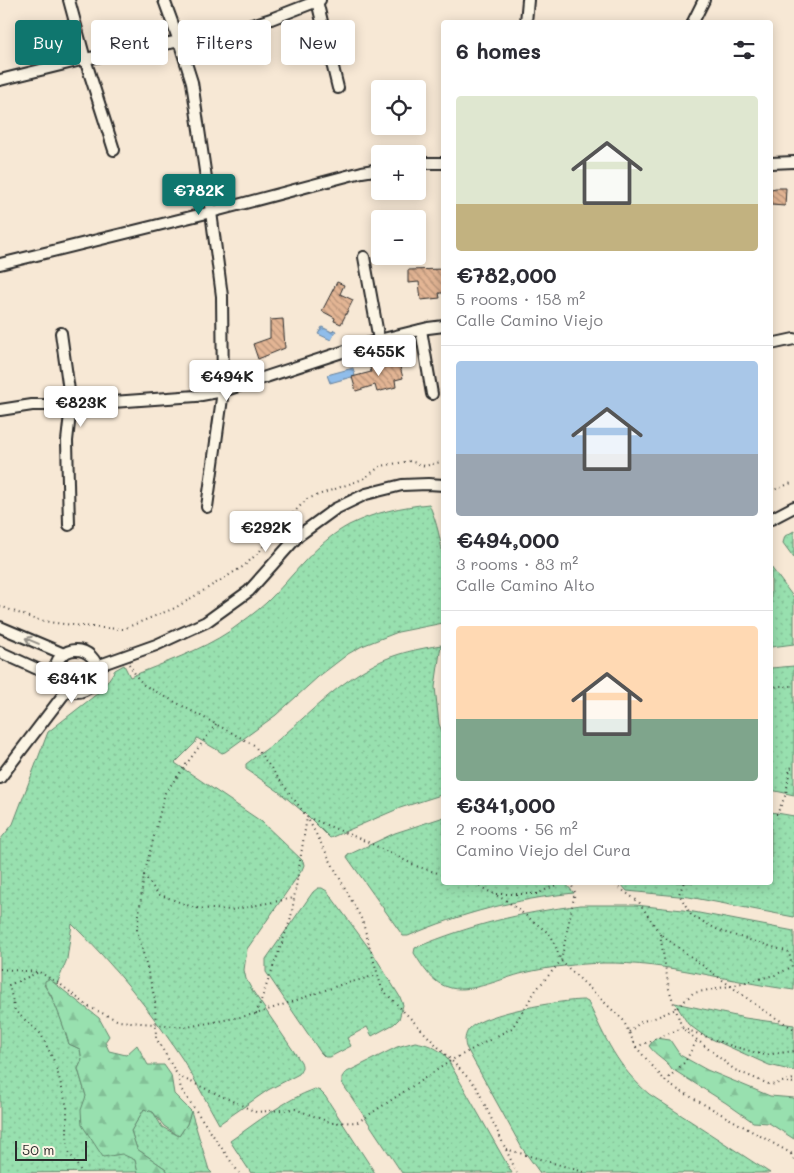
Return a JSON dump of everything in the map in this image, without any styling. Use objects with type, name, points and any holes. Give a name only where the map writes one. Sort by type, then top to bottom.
[{"type":"street","points":[[69,0],[85,59],[114,150]]},
{"type":"street","points":[[164,0],[178,38]]},
{"type":"street","points":[[526,20],[528,0]]},
{"type":"street","points":[[694,20],[704,0]]},
{"type":"street","points":[[271,20],[318,1],[338,88]]},
{"type":"street","points":[[0,80],[85,59],[178,41]]},
{"type":"street","points":[[187,65],[192,82],[222,296],[223,391],[207,506]]},
{"type":"street","points":[[773,163],[794,162]]},
{"type":"street","points":[[426,163],[441,163]]},
{"type":"street","points":[[0,264],[371,170]]},
{"type":"street","points":[[364,257],[380,340]]},
{"type":"street","points":[[0,410],[32,405],[71,405],[196,396],[223,391],[380,340],[441,327]]},
{"type":"street","points":[[421,330],[432,394]]},
{"type":"street","points":[[61,333],[71,405],[68,441],[69,525]]},
{"type":"street","points":[[773,344],[794,339]]},
{"type":"street","points":[[97,666],[156,645],[206,622],[249,591],[298,536],[335,509],[366,494],[402,485],[441,485]]},
{"type":"street","points":[[773,518],[794,508]]},
{"type":"street","points":[[0,627],[64,654]]},
{"type":"street","points":[[72,651],[80,651],[87,654],[97,666],[95,682],[90,688],[82,692],[67,690],[60,685],[57,678],[58,661],[64,654],[72,651]]},
{"type":"street","points":[[0,652],[57,678]]},
{"type":"street","points":[[0,778],[67,690]]},
{"type":"path","points":[[0,606],[34,619],[55,623],[101,628],[123,628],[175,608],[244,566],[307,500],[363,478],[381,466],[410,461],[425,466],[441,462]]},
{"type":"path","points":[[773,490],[794,482]]},
{"type":"path","points":[[126,656],[137,677],[144,685],[254,745],[307,817],[362,920],[382,989],[476,1086],[517,1173]]},
{"type":"path","points":[[773,688],[778,686],[794,686]]},
{"type":"path","points":[[216,724],[166,793],[144,875],[137,930],[155,999],[156,1038],[178,1076],[181,1089],[239,1173]]},
{"type":"path","points":[[773,814],[777,814],[786,794],[790,768],[794,767]]},
{"type":"path","points":[[307,817],[370,843],[416,866],[441,874]]},
{"type":"path","points":[[256,1014],[291,918],[307,817]]},
{"type":"path","points":[[144,875],[158,894],[195,908],[231,910],[294,898]]},
{"type":"path","points":[[477,885],[507,901],[551,935],[561,961],[622,1020],[636,1047],[668,1084],[793,1154],[794,1163]]},
{"type":"path","points":[[494,894],[537,894],[556,885]]},
{"type":"path","points":[[178,1076],[256,1112],[294,1109],[332,1123],[358,1122],[452,1060],[512,1028],[536,990],[561,961],[575,892],[572,885]]},
{"type":"path","points":[[615,885],[638,902],[660,934],[763,1010],[794,1029]]},
{"type":"path","points":[[629,1032],[642,1021],[676,1009],[693,993],[775,975],[792,968],[789,952],[720,931],[691,915],[680,894],[683,885]]},
{"type":"path","points":[[660,934],[669,989],[682,1028],[735,1070],[771,1085],[794,1079]]},
{"type":"path","points":[[0,968],[39,972],[60,984],[88,1007],[119,1021],[187,1027],[256,1014],[340,985],[378,975]]},
{"type":"path","points":[[39,972],[9,985],[15,1011],[41,1034],[55,1063],[67,1107],[69,1152],[82,1173]]},
{"type":"path","points":[[636,1047],[682,1028],[735,1047],[765,1054],[794,1051]]},
{"type":"path","points":[[665,1081],[685,1062],[697,1040]]},
{"type":"path","points":[[784,1081],[794,1083]]},
{"type":"path","points":[[506,1149],[586,1173]]},
{"type":"green space","points":[[429,504],[439,533],[441,543],[441,623],[398,632],[362,646],[348,654],[318,677],[276,715],[225,752],[222,753],[197,738],[195,743],[175,763],[262,822],[303,861],[302,870],[247,949],[244,970],[252,990],[301,1062],[302,1068],[299,1074],[268,1090],[219,1124],[183,1060],[158,1024],[117,972],[72,924],[67,959],[57,984],[49,980],[44,985],[59,1013],[69,1044],[80,1049],[82,1060],[78,1069],[86,1096],[135,1160],[138,1172],[0,1173],[0,840],[13,824],[48,732],[102,690],[115,670],[124,665],[130,677],[194,651],[218,638],[266,603],[325,541],[337,532],[369,517],[408,507]]},
{"type":"green space","points":[[794,531],[794,558],[783,543],[785,536]]},
{"type":"green space","points":[[773,570],[794,598],[794,644],[773,647]]},
{"type":"green space","points":[[441,645],[435,687],[441,729],[441,795],[400,808],[330,838],[307,815],[278,791],[246,769],[246,764],[280,738],[339,687],[383,660]]},
{"type":"green space","points":[[794,666],[794,795],[773,790],[773,668]]},
{"type":"green space","points":[[773,812],[794,816],[794,917],[689,897],[627,891],[622,885],[773,885]]},
{"type":"green space","points":[[441,818],[441,885],[567,885],[574,893],[531,899],[490,908],[449,920],[408,936],[403,936],[347,857],[395,833]]},
{"type":"green space","points":[[318,888],[327,891],[374,955],[403,1005],[399,1019],[394,1024],[372,1036],[367,1027],[347,1038],[351,1046],[330,1057],[325,1057],[321,1053],[266,972],[266,959],[313,892]]},
{"type":"green space","points":[[581,905],[635,905],[683,910],[794,931],[794,990],[675,969],[603,963],[543,969],[515,975],[478,987],[460,989],[438,983],[414,953],[415,948],[477,926],[517,916]]},
{"type":"green space","points":[[49,979],[99,1018],[109,1036],[105,1042],[109,1051],[126,1055],[137,1045],[148,1065],[164,1065],[171,1075],[174,1094],[191,1111],[187,1124],[179,1136],[164,1126],[153,1112],[144,1109],[131,1131],[137,1149],[166,1169],[168,1173],[138,1173],[135,1160],[122,1154],[103,1157],[82,1125],[81,1110],[86,1096],[78,1069],[82,1060],[80,1049],[69,1044],[56,1007],[45,985],[45,981]]},
{"type":"green space","points":[[584,1000],[588,1002],[613,1052],[638,1084],[649,1094],[770,1173],[540,1173],[522,1148],[466,1047],[466,1035],[469,1029],[477,1023],[506,1013],[559,1002]]},
{"type":"green space","points":[[675,1003],[745,1018],[794,1025],[794,1071],[769,1065],[703,1035],[688,1024]]},
{"type":"green space","points":[[655,1038],[670,1040],[680,1055],[707,1070],[770,1096],[794,1098],[794,1139],[769,1123],[753,1122],[672,1069],[649,1046]]},
{"type":"green space","points":[[415,1042],[431,1046],[445,1055],[512,1173],[402,1173],[342,1083],[342,1077],[345,1073],[397,1047]]},
{"type":"green space","points":[[315,1089],[325,1096],[375,1173],[251,1173],[230,1141],[292,1099]]},
{"type":"green space","points":[[144,1109],[153,1112],[162,1127],[179,1136],[187,1124],[191,1111],[209,1170],[212,1173],[168,1173],[166,1169],[137,1149],[131,1131]]},
{"type":"water","points":[[322,327],[332,332],[336,331],[331,340],[318,334]]},
{"type":"water","points":[[353,368],[355,376],[330,383],[327,375]]},
{"type":"building","points":[[786,188],[785,206],[773,205],[773,189]]},
{"type":"building","points":[[441,269],[440,298],[421,300],[419,282],[408,283],[408,270]]},
{"type":"building","points":[[337,282],[344,285],[340,294],[353,300],[341,324],[334,321],[335,318],[322,311]]},
{"type":"building","points":[[283,319],[285,348],[258,359],[253,344],[270,338],[270,320]]},
{"type":"building","points":[[383,360],[385,367],[399,363],[403,378],[395,380],[396,387],[377,392],[375,385],[356,391],[352,377],[371,372],[369,363]]}]
